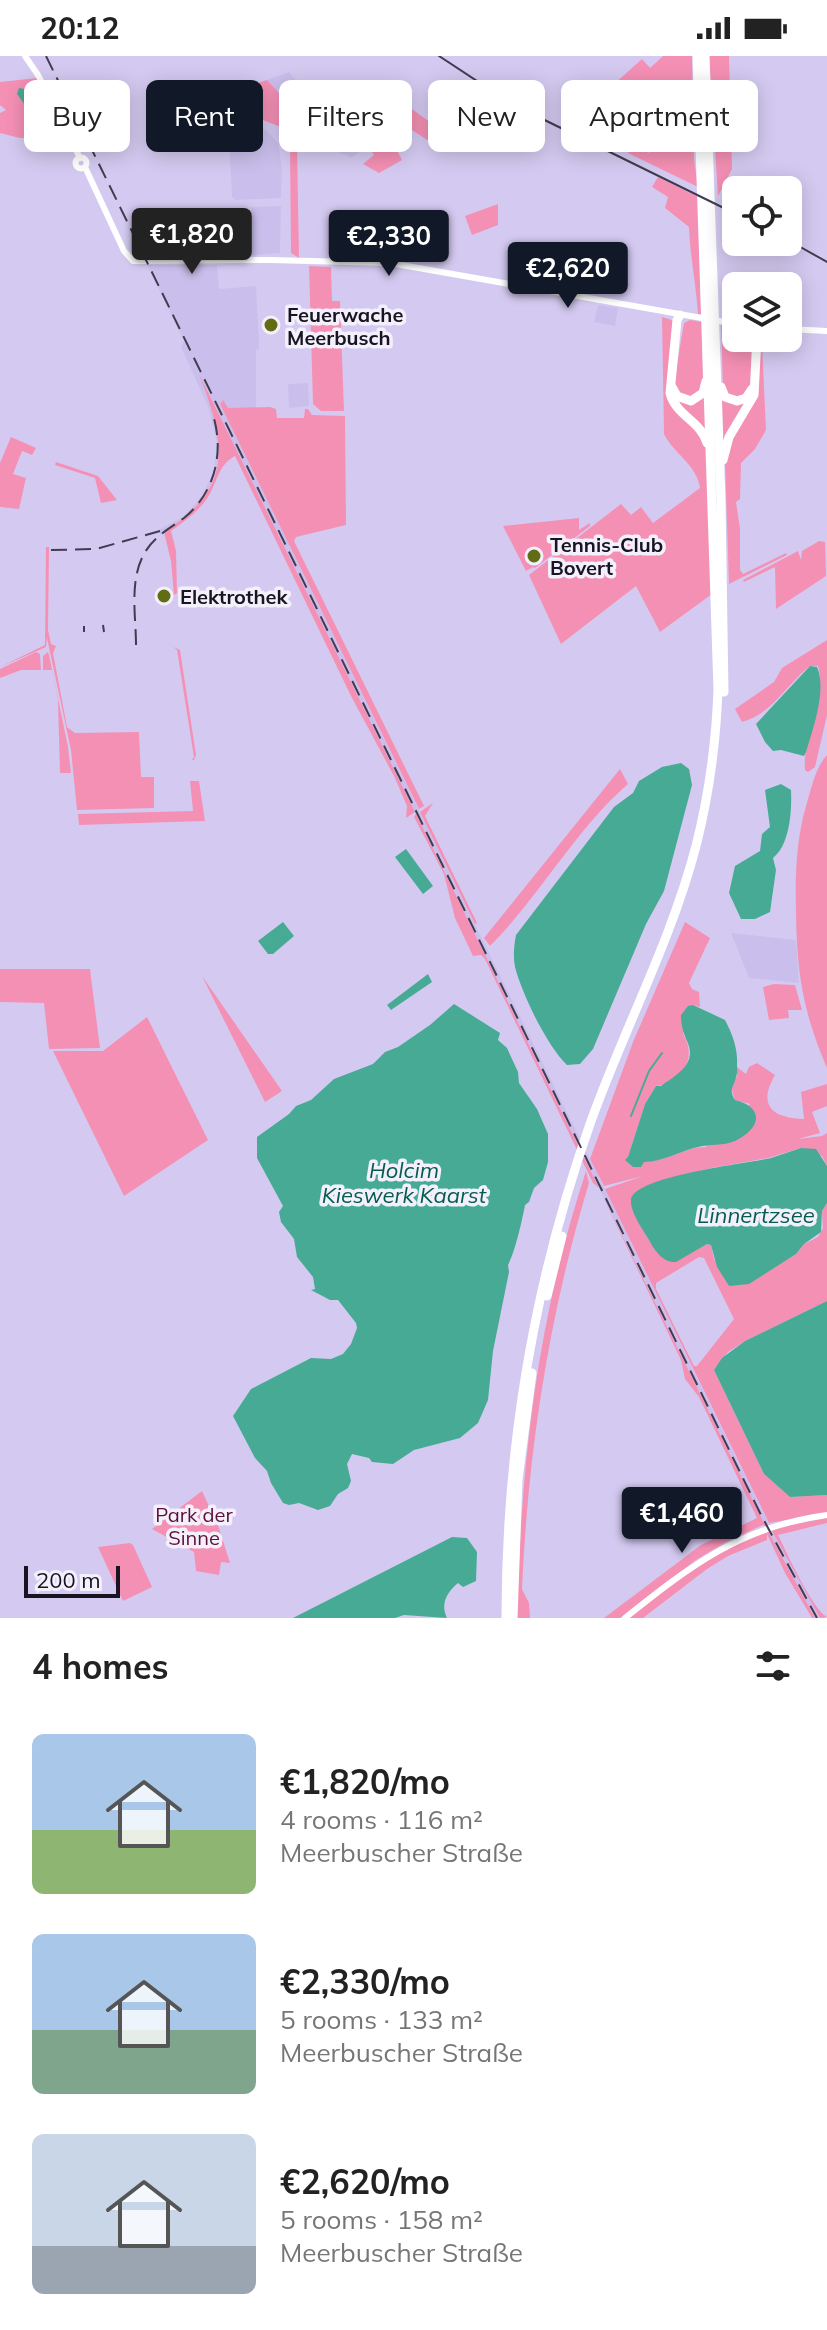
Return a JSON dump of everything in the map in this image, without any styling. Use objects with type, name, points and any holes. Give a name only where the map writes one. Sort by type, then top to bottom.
[{"type":"highway","points":[[506,1618],[509,1513],[519,1414],[542,1292],[593,1123],[674,913],[695,848],[714,749],[718,690],[712,479],[712,337],[708,215],[697,56]]},
{"type":"highway","points":[[705,56],[706,184]]},
{"type":"highway","points":[[680,315],[672,382],[677,396],[686,401],[700,397],[705,388],[705,365],[712,360]]},
{"type":"highway","points":[[680,315],[670,393],[672,403],[680,413],[705,436],[712,479]]},
{"type":"highway","points":[[712,360],[725,397],[737,401],[746,398],[754,383],[755,352]]},
{"type":"highway","points":[[720,491],[729,437],[754,395],[756,352]]},
{"type":"highway","points":[[593,1123],[684,902],[712,797],[724,690],[720,491],[712,360]]},
{"type":"highway","points":[[513,1618],[516,1513],[531,1382],[548,1293],[577,1172]]},
{"type":"main road","points":[[28,58],[57,112],[78,159],[77,166],[83,168],[130,257],[141,261],[390,263],[722,322]]},
{"type":"main road","points":[[802,330],[827,331]]},
{"type":"main road","points":[[625,1618],[698,1562],[727,1544],[777,1524],[827,1515]]},
{"type":"shaded area","points":[[289,72],[296,80],[279,80],[279,94],[267,80]]},
{"type":"shaded area","points":[[263,129],[266,130],[278,143],[282,168],[281,198],[235,200],[232,197],[230,152],[263,152]]},
{"type":"shaded area","points":[[338,152],[360,152],[352,158]]},
{"type":"shaded area","points":[[281,206],[280,253],[246,256],[246,230],[252,229],[251,207]]},
{"type":"shaded area","points":[[147,265],[217,265],[219,289],[256,286],[259,349],[256,350],[256,409],[228,408],[220,404],[771,1529],[820,1618],[815,1618],[783,1562],[200,376],[217,427],[219,449],[216,472],[195,510],[161,535],[158,530],[183,517],[202,496],[214,471],[217,442],[208,406],[181,347],[184,341]]},
{"type":"shaded area","points":[[598,305],[618,308],[615,326],[594,322]]},
{"type":"shaded area","points":[[308,383],[309,406],[289,408],[288,384]]},
{"type":"shaded area","points":[[731,933],[796,940],[799,983],[749,978]]},
{"type":"green space","points":[[663,56],[692,56],[692,80],[619,80],[642,59],[650,68]]},
{"type":"green space","points":[[709,56],[729,56],[730,80],[711,80]]},
{"type":"green space","points":[[37,78],[38,80],[24,80],[24,138],[0,133],[0,113],[6,110],[0,105],[0,82]]},
{"type":"green space","points":[[267,80],[279,93],[279,126],[263,120],[263,81]]},
{"type":"green space","points":[[412,109],[428,121],[428,140],[412,130]]},
{"type":"green space","points":[[290,152],[297,152],[299,258],[291,253]]},
{"type":"green space","points":[[372,152],[398,152],[402,160],[379,173],[363,164],[374,155]]},
{"type":"green space","points":[[694,152],[698,187],[628,153]]},
{"type":"green space","points":[[715,152],[732,152],[732,169],[728,176],[722,176],[722,188],[718,196]]},
{"type":"green space","points":[[658,177],[698,197],[701,314],[698,314],[689,227],[665,208],[668,197],[652,187]]},
{"type":"green space","points":[[498,204],[498,225],[472,235],[465,216]]},
{"type":"green space","points":[[309,266],[331,267],[332,301],[340,301],[344,411],[321,411],[313,404]]},
{"type":"green space","points":[[662,317],[675,321],[667,384],[706,445],[712,594],[660,632],[636,586],[561,644],[529,575],[621,504],[631,515],[641,507],[653,523],[700,488],[695,473],[664,434]]},
{"type":"green space","points":[[690,320],[702,322],[703,387],[695,397],[681,397],[674,382],[684,323]]},
{"type":"green space","points":[[721,324],[722,352],[752,352],[751,386],[746,396],[732,398],[723,389]]},
{"type":"green space","points":[[758,352],[762,352],[766,430],[755,449],[741,463],[740,499],[736,502],[740,528],[740,570],[743,574],[787,555],[729,584],[725,462],[728,448],[750,409]]},
{"type":"green space","points":[[199,374],[415,812],[406,818],[407,806],[394,776],[351,696],[235,456],[222,469],[200,507],[171,531],[176,551],[177,593],[174,595],[164,532],[203,498],[213,481],[218,463],[215,422]]},
{"type":"green space","points":[[705,391],[707,437],[684,415],[676,397],[686,402]]},
{"type":"green space","points":[[722,394],[749,398],[723,450]]},
{"type":"green space","points":[[223,400],[228,408],[276,409],[277,418],[304,418],[305,409],[312,415],[345,416],[346,525],[296,537],[294,541],[424,806],[419,809],[220,404]]},
{"type":"green space","points":[[11,437],[36,448],[32,455],[22,451],[13,474],[26,478],[19,509],[0,507],[0,463]]},
{"type":"green space","points":[[56,462],[98,476],[117,500],[101,503],[95,478],[55,465]]},
{"type":"green space","name":"Tennis-Club Bovert","points":[[579,518],[579,530],[590,523],[590,526],[535,568],[526,571],[503,526]]},
{"type":"green space","points":[[819,541],[825,542],[826,576],[776,609],[775,567],[744,582],[798,551],[801,560],[802,551]]},
{"type":"green space","points":[[46,547],[49,547],[48,630],[51,644],[56,646],[53,653],[67,727],[75,733],[139,732],[141,777],[154,777],[154,808],[77,810],[71,750],[47,638],[46,647],[0,667],[45,645]]},
{"type":"green space","points":[[827,640],[827,715],[815,767],[808,772],[805,770],[805,757],[819,692],[818,666],[810,666],[762,713],[742,722],[735,709],[774,682],[782,668]]},
{"type":"green space","points":[[174,647],[180,650],[196,755],[194,760],[177,650]]},
{"type":"green space","points":[[36,652],[40,654],[41,670],[21,670],[0,678],[0,669]]},
{"type":"green space","points":[[48,652],[49,655],[68,747],[71,773],[60,773],[58,700],[52,670],[43,670],[43,656]]},
{"type":"green space","points":[[827,755],[827,1068],[812,1029],[803,992],[796,899],[797,856],[804,813],[815,776]]},
{"type":"green space","points":[[620,769],[628,784],[591,822],[490,946],[484,938]]},
{"type":"green space","points":[[190,781],[199,781],[205,821],[79,825],[78,814],[193,811]]},
{"type":"green space","points":[[433,803],[425,816],[475,924],[420,812]]},
{"type":"green space","points":[[416,814],[599,1188],[593,1183],[485,959],[481,955],[473,956],[455,918],[444,874],[414,817]]},
{"type":"green space","points":[[685,922],[710,938],[689,983],[692,989],[699,992],[700,1007],[693,1005],[683,1034],[689,1052],[688,1060],[680,1075],[656,1086],[645,1104],[628,1157],[639,1161],[658,1160],[706,1147],[750,1104],[735,1100],[731,1087],[737,1076],[737,1067],[746,1074],[749,1067],[757,1063],[775,1075],[768,1102],[776,1113],[793,1118],[804,1119],[801,1092],[827,1084],[827,1106],[812,1112],[820,1133],[798,1139],[827,1133],[827,1166],[822,1156],[801,1148],[768,1158],[711,1168],[658,1182],[634,1212],[654,1246],[671,1262],[707,1244],[711,1245],[714,1259],[729,1286],[761,1274],[818,1237],[823,1228],[822,1211],[827,1203],[827,1301],[745,1341],[728,1352],[714,1370],[764,1474],[790,1497],[827,1495],[827,1513],[769,1523],[605,1189],[643,1176],[604,1186],[590,1159],[633,1042]],"holes":[[[699,1257],[704,1258],[734,1319],[694,1366],[656,1289],[656,1283]]]},
{"type":"green space","points":[[0,969],[90,969],[100,1048],[49,1049],[44,1003],[0,1002]]},
{"type":"green space","points":[[202,976],[282,1091],[265,1102]]},
{"type":"green space","points":[[795,985],[802,1010],[788,1010],[789,1018],[769,1020],[763,987]]},
{"type":"green space","points":[[147,1017],[208,1140],[124,1196],[53,1051],[103,1051]]},
{"type":"green space","points":[[586,1171],[589,1183],[562,1283],[535,1435],[522,1589],[529,1603],[530,1618],[517,1618],[523,1503],[535,1392],[555,1282]]},
{"type":"green space","points":[[600,1191],[766,1527],[763,1525],[726,1542],[696,1560],[620,1618],[604,1618],[701,1545],[757,1518],[699,1397],[685,1379],[681,1360]]},
{"type":"green space","name":"Park der Sinne","points":[[202,1491],[219,1528],[230,1563],[221,1562],[219,1575],[196,1571],[194,1552],[152,1529]]},
{"type":"green space","points":[[827,1518],[827,1523],[778,1535],[807,1592],[827,1617],[820,1618],[771,1529]]},
{"type":"green space","points":[[768,1531],[815,1618],[812,1618],[785,1573],[767,1534],[767,1540],[728,1556],[707,1569],[643,1618],[629,1618],[695,1569]]},
{"type":"green space","points":[[130,1543],[152,1587],[123,1601],[98,1547]]},
{"type":"water","points":[[19,88],[24,89],[24,104],[17,94]]},
{"type":"water","points":[[810,666],[817,667],[820,686],[818,709],[806,752],[804,756],[773,751],[756,724]]},
{"type":"water","points":[[681,763],[689,769],[692,785],[664,891],[646,924],[593,1049],[580,1064],[567,1065],[544,1033],[523,991],[514,963],[516,935],[614,807],[633,793],[639,781],[662,767]]},
{"type":"water","points":[[781,784],[791,790],[790,817],[783,845],[773,858],[776,870],[770,912],[755,919],[741,919],[729,893],[735,866],[760,851],[762,834],[770,827],[765,790]]},
{"type":"water","points":[[406,849],[433,886],[423,894],[395,857]]},
{"type":"water","points":[[283,922],[294,936],[273,954],[268,954],[258,941]]},
{"type":"water","points":[[428,974],[432,982],[391,1010],[387,1005]]},
{"type":"water","name":"Holcim Kieswerk Kaarst","points":[[454,1004],[500,1033],[498,1040],[507,1048],[518,1072],[519,1083],[537,1109],[548,1134],[548,1162],[543,1180],[534,1188],[525,1205],[508,1265],[488,1400],[478,1423],[460,1438],[414,1450],[393,1464],[372,1462],[369,1458],[352,1454],[347,1464],[351,1481],[330,1506],[318,1510],[299,1503],[283,1503],[233,1416],[251,1389],[311,1358],[331,1359],[343,1354],[357,1328],[338,1300],[330,1300],[311,1290],[315,1289],[313,1277],[297,1257],[294,1239],[281,1222],[279,1212],[283,1206],[257,1158],[257,1137],[296,1106],[311,1100],[334,1079],[373,1064],[385,1052],[398,1047],[430,1025]]},
{"type":"water","points":[[693,1005],[725,1020],[728,1025],[737,1058],[732,1093],[735,1100],[752,1108],[756,1119],[754,1125],[735,1141],[698,1147],[633,1167],[625,1160],[645,1104],[656,1086],[673,1078],[688,1062],[690,1049],[681,1015],[688,1006]]},
{"type":"water","name":"Linnertzsee","points":[[801,1148],[816,1149],[827,1166],[827,1203],[822,1211],[821,1232],[796,1254],[749,1284],[729,1286],[717,1267],[711,1245],[707,1244],[676,1262],[663,1258],[637,1221],[631,1200],[636,1192],[650,1184],[670,1177],[771,1158]]},
{"type":"water","points":[[827,1301],[827,1495],[790,1497],[764,1474],[714,1370],[722,1358],[745,1341]]},
{"type":"water","points":[[452,1537],[467,1538],[477,1552],[476,1581],[463,1587],[458,1583],[451,1590],[445,1603],[447,1618],[404,1615],[395,1618],[293,1618]]},
{"type":"waterway","points":[[631,1116],[649,1071],[662,1053]]},
{"type":"tram line","points":[[439,56],[512,104],[722,207]]},
{"type":"tram line","points":[[802,248],[827,262]]},
{"type":"railway","points":[[46,56],[761,1515],[817,1618]]},
{"type":"railway","points":[[136,645],[134,599],[139,564],[152,543],[184,518],[204,496],[215,470],[217,455],[218,441],[212,412]]},
{"type":"railway","points":[[51,550],[96,549],[160,531]]},
{"type":"railway","points":[[103,625],[104,632]]},
{"type":"railway","points":[[84,626],[84,632]]},
{"type":"place","name":"Feuerwache Meerbusch","points":[[271,325]]},
{"type":"place","name":"Tennis-Club Bovert","points":[[534,556]]},
{"type":"place","name":"Elektrothek","points":[[164,596]]}]
